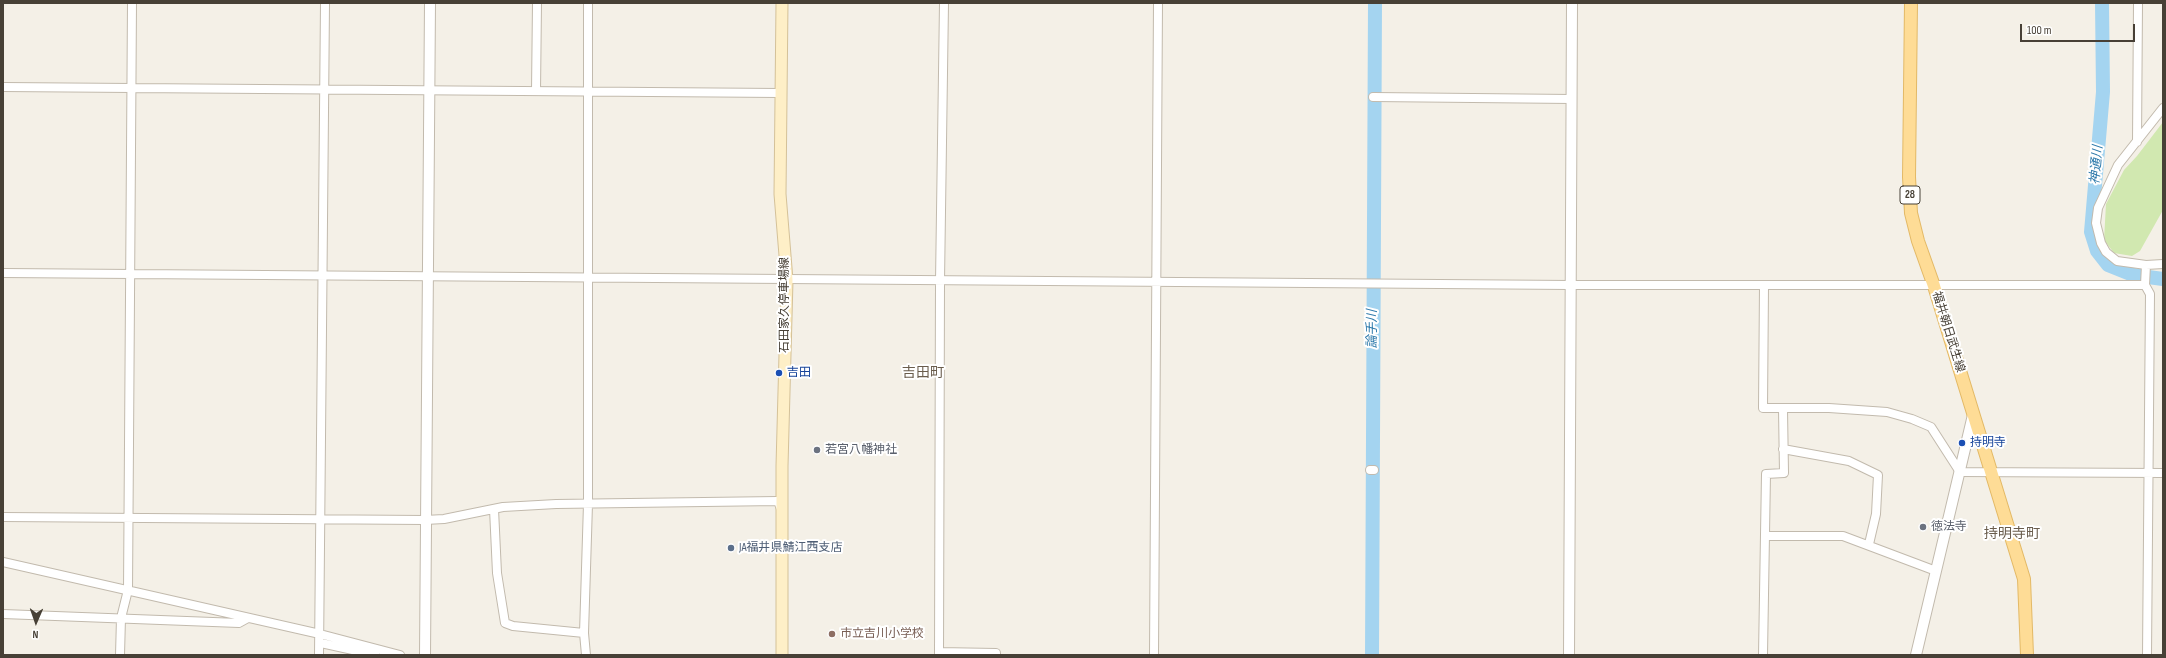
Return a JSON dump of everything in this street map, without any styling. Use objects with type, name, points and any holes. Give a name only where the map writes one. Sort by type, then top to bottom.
[{"type":"main road","name":"石田家久停車場線","points":[[782,3],[780,194],[787,280],[781,509],[782,655]]},
{"type":"main road","name":"福井朝日武生線","points":[[1912,3],[1909,177],[1911,213],[1918,241],[1934,286],[1973,415],[1993,472],[2024,579],[2027,655]]},
{"type":"street","points":[[120,655],[121,618],[128,590],[132,3]]},
{"type":"street","points":[[319,655],[321,643],[325,3]]},
{"type":"street","points":[[425,655],[430,3]]},
{"type":"street","points":[[536,91],[537,3]]},
{"type":"street","points":[[586,655],[584,633],[588,504],[586,278],[588,3]]},
{"type":"street","points":[[944,3],[940,281],[939,654],[996,653],[996,655]]},
{"type":"street","points":[[1154,655],[1158,3]]},
{"type":"street","points":[[1568,655],[1572,3]]},
{"type":"street","points":[[2137,142],[2138,3]]},
{"type":"street","points":[[3,87],[780,93]]},
{"type":"street","points":[[1375,97],[1572,98]]},
{"type":"street","points":[[2163,108],[2118,165],[2098,208],[2096,222],[2101,243],[2106,252],[2117,261],[2146,268],[2163,264]]},
{"type":"street","points":[[2146,268],[2145,285],[2150,294],[2147,655]]},
{"type":"street","points":[[3,273],[1570,286],[2145,285]]},
{"type":"street","points":[[1764,286],[1762,408],[1829,408],[1887,412],[1912,419],[1931,427],[1960,472]]},
{"type":"street","points":[[1763,655],[1766,474],[1784,472],[1783,409]]},
{"type":"street","points":[[1916,655],[1973,415]]},
{"type":"street","points":[[1783,450],[1848,461],[1878,475],[1876,514],[1869,544]]},
{"type":"street","points":[[1960,472],[2163,473]]},
{"type":"street","points":[[3,517],[425,520],[444,519],[494,509],[556,504],[778,501],[781,509]]},
{"type":"street","points":[[494,509],[496,573],[505,623],[513,626],[584,633]]},
{"type":"street","points":[[1765,536],[1843,536],[1869,544],[1936,571]]},
{"type":"street","points":[[3,562],[320,634],[400,655]]},
{"type":"street","points":[[3,614],[239,623],[248,618]]},
{"type":"street","points":[[321,643],[375,655]]},
{"type":"green space","points":[[2163,122],[2163,210],[2140,251],[2132,256],[2114,253],[2104,240],[2106,204],[2124,170],[2137,156]]},
{"type":"waterway","name":"論手川","points":[[1372,655],[1375,3]]},
{"type":"waterway","name":"神通川","points":[[2102,3],[2103,92],[2091,232],[2097,251],[2108,265],[2133,275],[2163,279]]},
{"type":"place","name":"吉田","points":[[779,373]]},
{"type":"place","name":"持明寺","points":[[1962,443]]},
{"type":"place","name":"若宮八幡神社","points":[[817,450]]},
{"type":"place","name":"徳法寺","points":[[1923,527]]},
{"type":"place","name":"JA福井県鯖江西支店","points":[[731,548]]},
{"type":"place","name":"市立吉川小学校","points":[[832,634]]},
{"type":"district","name":"吉田町","points":[[923,373]]},
{"type":"district","name":"持明寺町","points":[[2012,534]]}]
